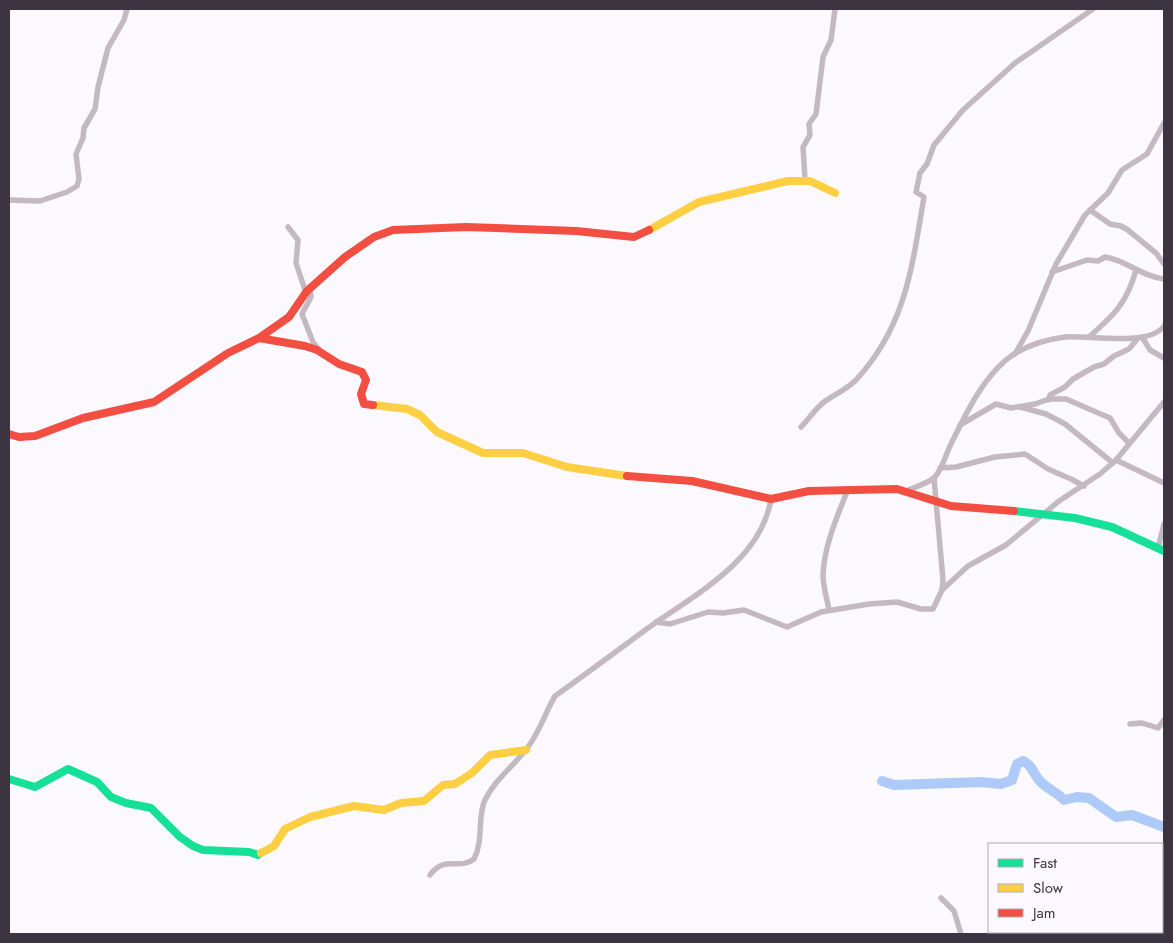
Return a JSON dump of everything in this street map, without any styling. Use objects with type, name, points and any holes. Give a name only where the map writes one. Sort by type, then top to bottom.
[{"type":"street","points":[[9,200],[40,201],[67,192],[76,186],[79,180],[76,154],[83,138],[84,128],[96,109],[98,85],[108,48],[124,20],[127,9]]},
{"type":"street","points":[[805,179],[803,147],[810,135],[809,124],[816,114],[822,57],[831,40],[832,15],[835,9]]},
{"type":"street","points":[[801,427],[822,403],[841,393],[857,379],[893,329],[900,312],[915,256],[924,197],[916,192],[917,180],[927,164],[934,145],[963,110],[1015,63],[1093,9]]},
{"type":"street","points":[[906,491],[934,478],[960,425],[991,377],[1015,354],[1028,331],[1052,272],[1090,210],[1108,193],[1122,170],[1146,154],[1164,123]]},
{"type":"street","points":[[9,434],[19,437],[35,436],[83,418],[154,402],[228,353],[258,338],[289,317],[308,291],[358,248],[383,233],[393,230],[466,227],[576,231],[634,237],[641,236],[700,201],[742,194],[772,183],[805,179],[826,187],[835,193]]},
{"type":"street","points":[[1090,210],[1110,224],[1121,226],[1128,230],[1156,253],[1164,264]]},
{"type":"street","points":[[288,227],[298,240],[296,263],[310,297],[302,314],[311,338],[320,351]]},
{"type":"street","points":[[1052,272],[1088,260],[1098,261],[1105,257],[1164,279]]},
{"type":"street","points":[[1089,337],[1117,312],[1128,295],[1136,270]]},
{"type":"street","points":[[1015,354],[1055,339],[1089,337],[1140,338],[1160,332],[1164,326]]},
{"type":"street","points":[[258,338],[305,346],[320,351],[339,364],[364,375],[366,383],[361,394],[364,404],[407,409],[420,415],[437,432],[477,451],[523,453],[567,467],[641,478],[692,481],[770,498],[809,491],[887,488],[906,491],[937,503],[961,508],[1044,515],[1112,527],[1161,549],[1164,524]]},
{"type":"street","points":[[1140,338],[1150,350],[1164,358]]},
{"type":"street","points":[[1048,400],[1050,395],[1065,387],[1073,379],[1129,349],[1140,338]]},
{"type":"street","points":[[1020,407],[1048,400],[1066,399],[1112,420],[1119,433],[1129,442]]},
{"type":"street","points":[[656,622],[670,624],[708,612],[723,613],[741,610],[787,627],[829,610],[897,602],[931,610],[935,607],[942,590],[968,566],[1006,545],[1059,501],[1084,486],[1114,461],[1164,402]]},
{"type":"street","points":[[960,425],[996,404],[1020,407],[1046,414],[1065,424],[1114,461],[1164,483]]},
{"type":"street","points":[[940,468],[956,467],[982,460],[1026,454],[1048,470],[1071,478],[1084,486]]},
{"type":"street","points":[[934,478],[942,590]]},
{"type":"street","points":[[829,610],[823,576],[825,562],[830,538],[848,490]]},
{"type":"street","points":[[430,875],[438,866],[450,862],[465,864],[474,859],[481,835],[482,812],[486,798],[503,775],[526,750],[545,720],[555,696],[656,622],[705,589],[730,568],[764,525],[770,498]]},
{"type":"street","points":[[1130,724],[1142,723],[1158,728],[1162,727],[1164,720]]},
{"type":"street","points":[[9,779],[35,787],[68,769],[97,782],[111,797],[151,808],[180,837],[202,850],[249,852],[258,855],[274,846],[285,829],[310,817],[354,806],[384,810],[401,803],[424,801],[444,785],[455,784],[472,773],[490,755],[526,750]]},
{"type":"street","points":[[942,898],[954,910],[961,934]]},
{"type":"waterway","points":[[882,781],[894,785],[981,782],[1001,784],[1012,780],[1017,764],[1023,761],[1042,783],[1064,800],[1077,797],[1089,798],[1116,817],[1132,815],[1164,827]]},
{"type":"traffic: fast","points":[[1014,511],[1075,518],[1112,527],[1164,551]]},
{"type":"traffic: fast","points":[[9,779],[35,787],[68,769],[97,782],[111,797],[126,803],[151,808],[180,837],[193,846],[203,850],[249,852],[258,855],[261,853]]},
{"type":"traffic: slow","points":[[649,230],[699,202],[788,181],[810,181],[835,193]]},
{"type":"traffic: slow","points":[[373,405],[407,409],[420,415],[437,432],[483,453],[523,453],[567,467],[627,476]]},
{"type":"traffic: slow","points":[[261,853],[274,846],[285,829],[310,817],[354,806],[384,810],[401,803],[424,801],[443,785],[455,784],[472,773],[490,755],[526,750]]},
{"type":"traffic: jam","points":[[259,338],[289,317],[307,291],[345,257],[374,237],[393,230],[466,227],[576,231],[634,237],[649,230]]},
{"type":"traffic: jam","points":[[9,434],[19,437],[35,436],[83,418],[154,402],[228,353],[259,338],[305,346],[317,350],[339,364],[362,372],[366,380],[361,394],[364,404],[373,405]]},
{"type":"traffic: jam","points":[[627,476],[692,481],[771,499],[809,491],[897,489],[951,506],[1014,511]]}]
